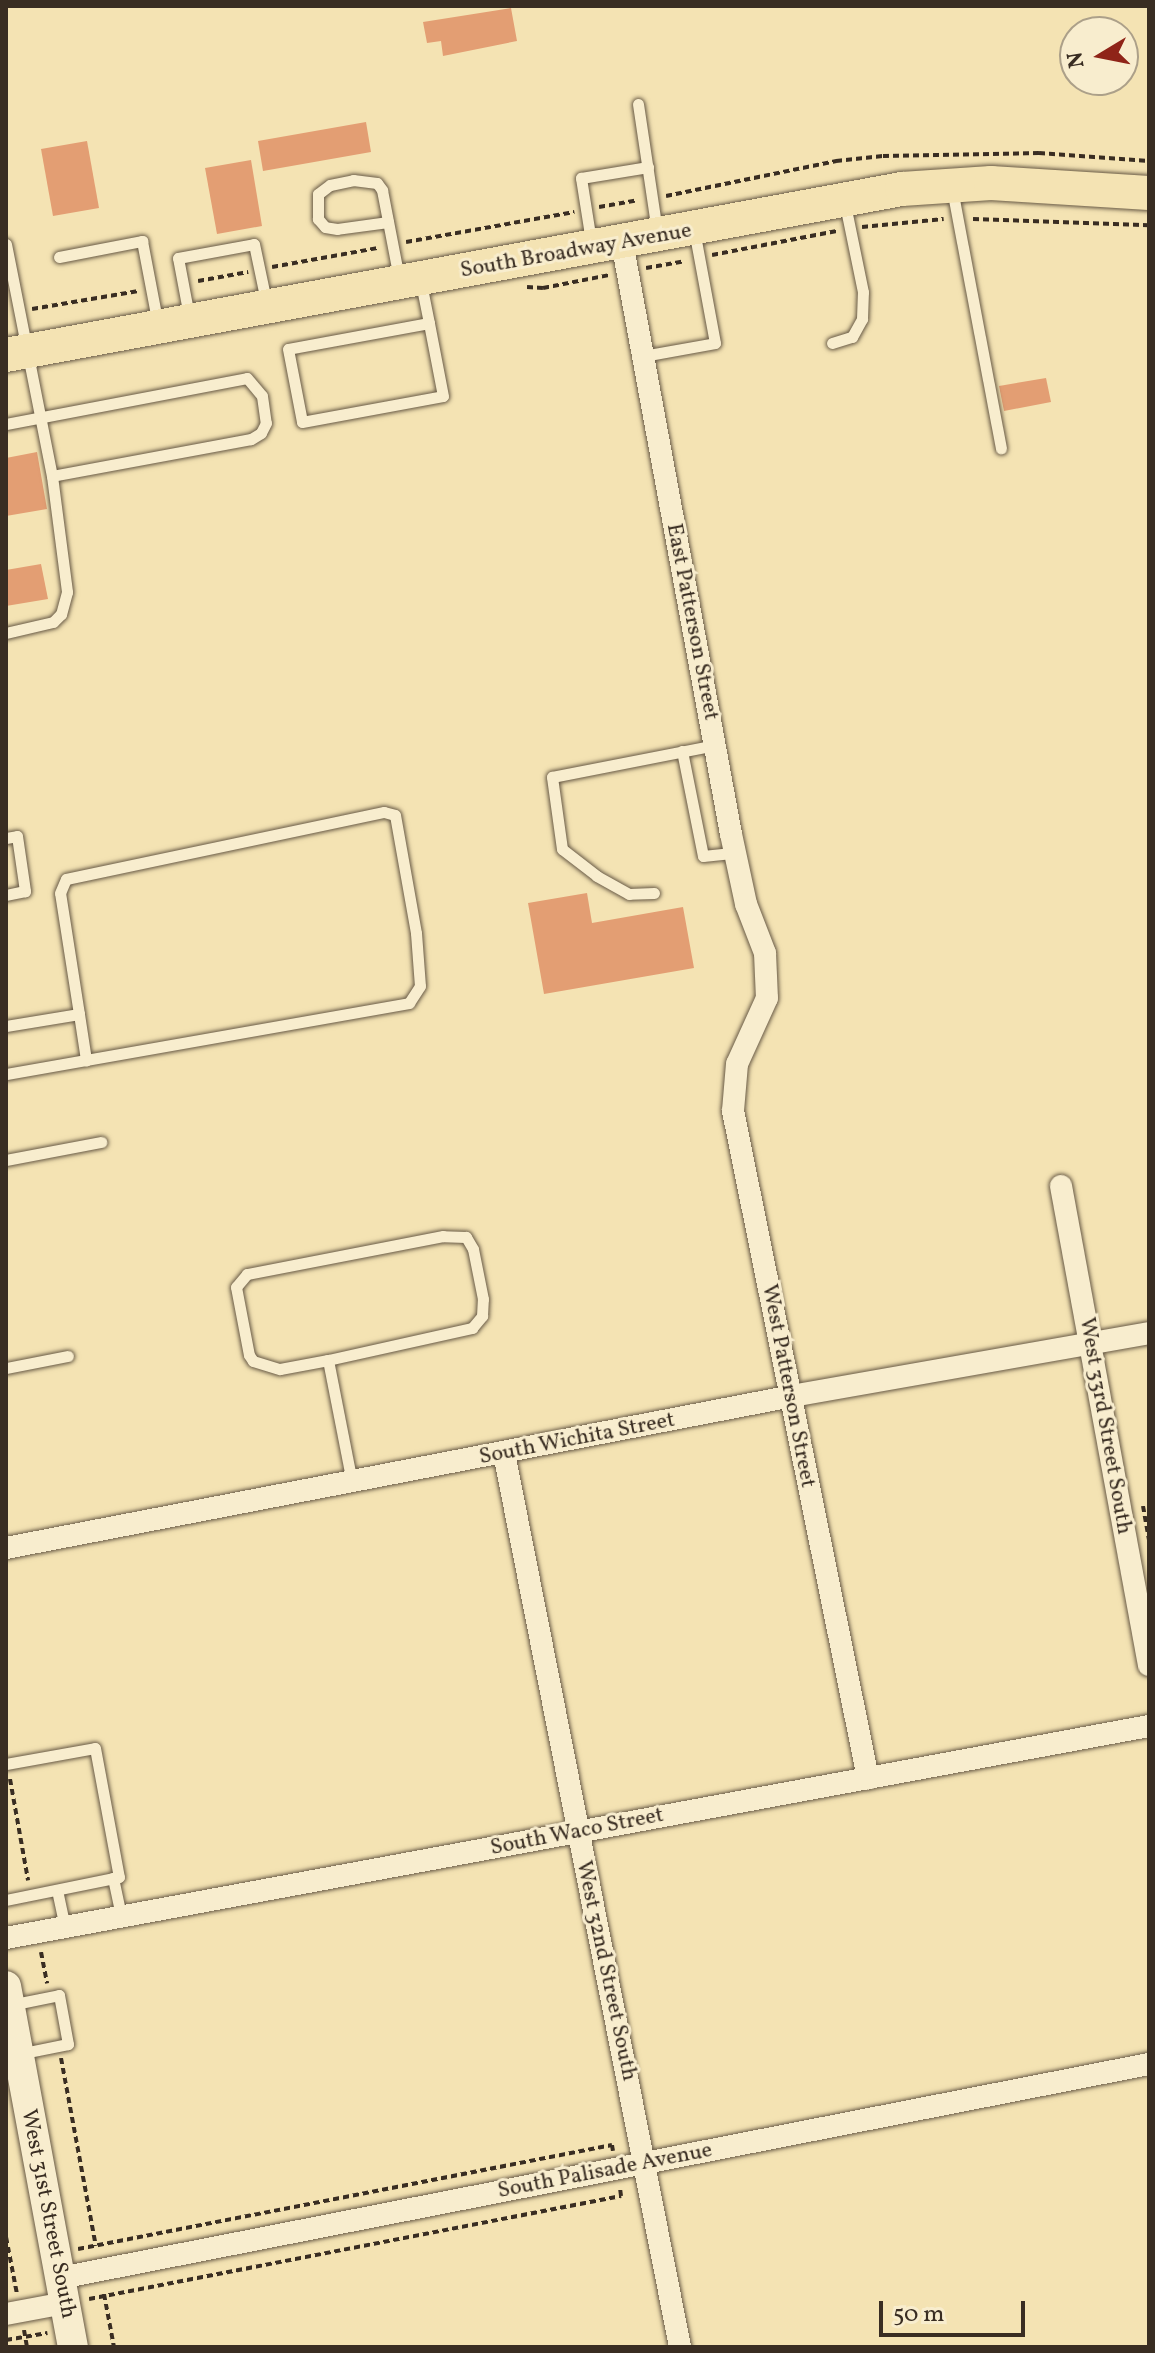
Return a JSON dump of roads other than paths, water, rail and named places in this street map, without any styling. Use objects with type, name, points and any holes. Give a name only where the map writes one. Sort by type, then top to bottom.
[{"type":"main road","name":"South Broadway Avenue","points":[[17,353],[410,280],[614,254],[658,236],[697,244],[848,214],[951,184],[991,183],[1149,193]]},
{"type":"street","name":"East Patterson Street","points":[[614,254],[643,356],[734,853],[746,904],[765,953],[767,998]]},
{"type":"street","name":"West Patterson Street","points":[[767,998],[737,1064],[733,1111],[868,1778]]},
{"type":"street","name":"West 33rd Street South","points":[[1061,1186],[1149,1665]]},
{"type":"street","name":"South Wichita Street","points":[[6,1548],[792,1396],[1149,1333]]},
{"type":"street","name":"West 32nd Street South","points":[[504,1453],[680,2347]]},
{"type":"street","name":"South Waco Street","points":[[6,1938],[1149,1726]]},
{"type":"street","name":"West 31st Street South","points":[[8,1995],[14,2048],[73,2347]]},
{"type":"street","name":"South Palisade Avenue","points":[[6,2314],[63,2290],[646,2163],[1149,2064]]},
{"type":"lane","points":[[638,104],[658,236]]},
{"type":"lane","points":[[614,254],[581,178],[648,167]]},
{"type":"lane","points":[[388,222],[337,229],[325,227],[318,219],[318,194],[330,185],[353,180],[377,183],[382,190],[388,222],[429,323],[443,396],[302,422],[288,349],[429,323]]},
{"type":"lane","points":[[951,184],[1001,448]]},
{"type":"lane","points":[[832,343],[852,337],[862,319],[863,292],[848,214]]},
{"type":"lane","points":[[59,257],[142,241],[174,323]]},
{"type":"lane","points":[[6,244],[17,353],[42,417],[66,601],[61,614],[53,622],[6,633]]},
{"type":"lane","points":[[174,323],[178,258],[254,244],[267,306]]},
{"type":"lane","points":[[643,356],[715,343],[697,244]]},
{"type":"lane","points":[[6,424],[247,378],[256,386],[265,409],[266,423],[261,433],[251,439],[52,476]]},
{"type":"lane","points":[[654,893],[629,894],[562,849],[552,777],[715,745]]},
{"type":"lane","points":[[682,751],[703,856],[734,853]]},
{"type":"lane","points":[[6,1074],[86,1060],[409,1003],[420,986],[416,933],[395,815],[384,812],[66,879],[60,893],[86,1060]]},
{"type":"lane","points":[[6,838],[17,836],[25,891],[6,895]]},
{"type":"lane","points":[[6,1026],[79,1014]]},
{"type":"lane","points":[[6,1160],[101,1142]]},
{"type":"lane","points":[[443,1236],[466,1237],[473,1249],[483,1299],[482,1316],[472,1328],[328,1360],[280,1369],[253,1361],[236,1298],[240,1279],[247,1274],[443,1236]]},
{"type":"lane","points":[[6,1368],[68,1356]]},
{"type":"lane","points":[[328,1360],[352,1482]]},
{"type":"lane","points":[[6,1764],[95,1748],[119,1877],[6,1900]]},
{"type":"lane","points":[[113,1878],[121,1916]]},
{"type":"lane","points":[[57,1890],[65,1927]]},
{"type":"lane","points":[[8,1995],[59,1995],[68,2044],[14,2048]]}]
